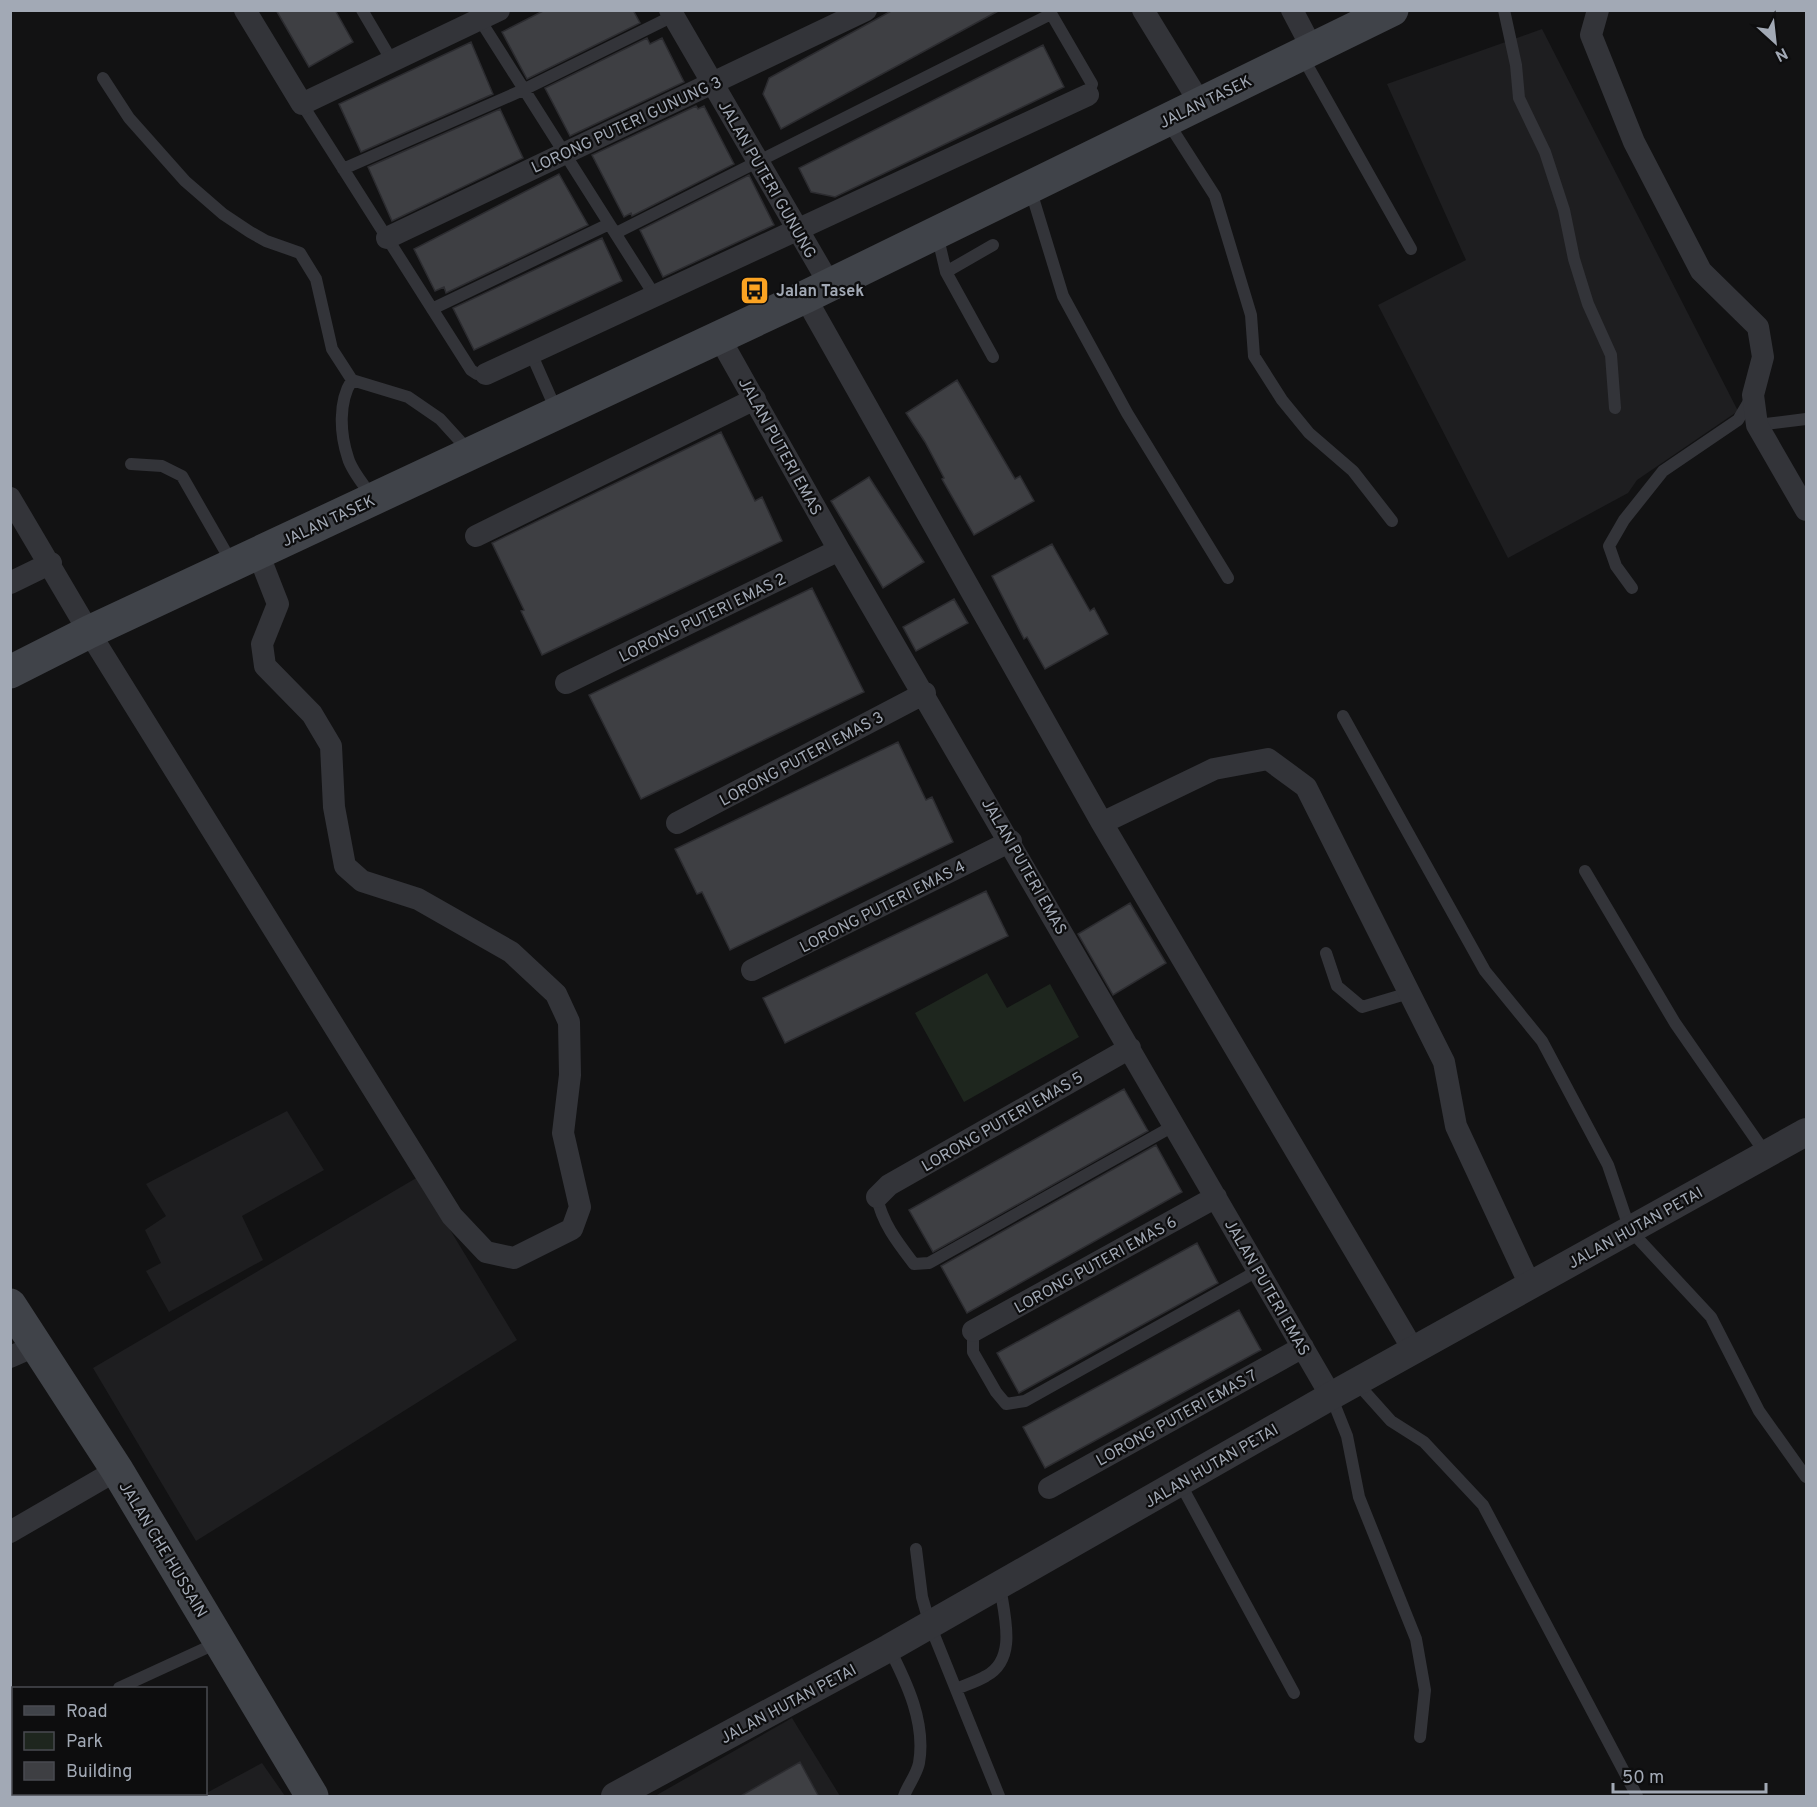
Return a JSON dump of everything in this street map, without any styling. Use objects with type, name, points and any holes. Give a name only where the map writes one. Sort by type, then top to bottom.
[{"type":"main road","name":"JALAN TASEK","points":[[10,672],[89,632],[818,291],[1392,10]]},
{"type":"main road","name":"JALAN CHE HUSSAIN","points":[[10,1305],[23,1351],[117,1470],[312,1797]]},
{"type":"street","points":[[245,10],[302,104],[484,14]]},
{"type":"street","name":"LORONG PUTERI GUNUNG 3","points":[[387,238],[866,10]]},
{"type":"street","points":[[1143,10],[1200,103]]},
{"type":"street","points":[[1292,10],[1307,53]]},
{"type":"street","points":[[1598,10],[1591,35],[1634,142],[1701,272],[1758,327],[1763,357],[1754,395],[1757,425],[1806,510]]},
{"type":"street","name":"JALAN PUTERI GUNUNG","points":[[676,12],[713,83],[798,229],[818,291],[1102,824],[1414,1351]]},
{"type":"street","points":[[486,374],[1088,95]]},
{"type":"street","name":"JALAN PUTERI EMAS","points":[[719,337],[839,550],[925,693],[1331,1396]]},
{"type":"street","points":[[476,536],[755,399]]},
{"type":"street","points":[[10,498],[51,563],[89,632],[452,1216],[486,1252],[514,1258],[572,1229],[580,1207],[563,1133],[570,1075],[569,1022],[556,994],[511,952],[418,899],[363,881],[345,866],[334,807],[331,746],[312,714],[265,666],[262,644],[278,604],[245,559]]},
{"type":"street","name":"LORONG PUTERI EMAS 2","points":[[566,683],[839,550]]},
{"type":"street","points":[[10,583],[51,563]]},
{"type":"street","name":"LORONG PUTERI EMAS 3","points":[[677,823],[925,693]]},
{"type":"street","points":[[1102,824],[1214,769],[1268,759],[1306,787],[1444,1062],[1456,1126],[1530,1285]]},
{"type":"street","name":"LORONG PUTERI EMAS 4","points":[[753,970],[1011,841]]},
{"type":"street","name":"LORONG PUTERI EMAS 5","points":[[877,1197],[889,1185],[1130,1048]]},
{"type":"street","name":"JALAN HUTAN PETAI","points":[[615,1797],[890,1648],[1331,1396],[1806,1132]]},
{"type":"street","name":"LORONG PUTERI EMAS 6","points":[[973,1331],[1216,1197]]},
{"type":"street","name":"LORONG PUTERI EMAS 7","points":[[1049,1488],[1303,1347]]},
{"type":"street","points":[[10,1532],[117,1470]]},
{"type":"lane","points":[[362,10],[392,61]]},
{"type":"lane","points":[[1503,10],[1516,64],[1520,98],[1545,152],[1564,210],[1574,259],[1588,304],[1611,355],[1615,408]]},
{"type":"lane","points":[[344,169],[523,90],[676,12]]},
{"type":"lane","points":[[432,309],[759,163],[1050,12],[1092,84],[1088,95]]},
{"type":"lane","points":[[484,14],[523,90],[613,228],[654,296]]},
{"type":"lane","points":[[1307,53],[1411,249]]},
{"type":"lane","points":[[103,78],[129,118],[185,181],[223,214],[250,232],[266,241],[300,253],[316,279],[332,349],[352,381],[408,397],[440,419],[471,453]]},
{"type":"lane","points":[[302,104],[471,370],[477,374],[486,374]]},
{"type":"lane","points":[[1166,120],[1215,196],[1251,315],[1254,356],[1282,400],[1309,433],[1353,471],[1392,521]]},
{"type":"lane","points":[[1030,187],[1063,296],[1127,413],[1228,578]]},
{"type":"lane","points":[[936,233],[946,272],[993,357]]},
{"type":"lane","points":[[946,272],[993,245]]},
{"type":"lane","points":[[531,353],[557,412]]},
{"type":"lane","points":[[352,381],[346,391],[341,417],[348,459],[374,499]]},
{"type":"lane","points":[[1632,588],[1616,566],[1609,546],[1624,520],[1663,471],[1738,420],[1754,395]]},
{"type":"lane","points":[[1757,425],[1806,419]]},
{"type":"lane","points":[[131,464],[162,466],[182,476],[245,559]]},
{"type":"lane","points":[[1343,716],[1485,971],[1542,1041],[1608,1165],[1630,1230],[1711,1317],[1759,1411],[1806,1477]]},
{"type":"lane","points":[[1585,871],[1675,1023],[1766,1154]]},
{"type":"lane","points":[[1326,953],[1337,986],[1362,1007],[1409,993]]},
{"type":"lane","points":[[877,1197],[880,1212],[914,1264],[928,1263],[1175,1125]]},
{"type":"lane","points":[[973,1331],[973,1352],[996,1392],[1006,1404],[1025,1401],[1258,1270]]},
{"type":"lane","points":[[1356,1382],[1391,1421],[1424,1442],[1483,1505],[1637,1797]]},
{"type":"lane","points":[[1331,1396],[1347,1436],[1359,1497],[1416,1639],[1425,1689],[1420,1737]]},
{"type":"lane","points":[[1180,1483],[1294,1693]]},
{"type":"lane","points":[[916,1549],[922,1597],[930,1625],[999,1797]]},
{"type":"lane","points":[[956,1689],[988,1676],[1004,1659],[1007,1636],[1000,1586]]},
{"type":"lane","points":[[123,1687],[220,1642]]},
{"type":"lane","points":[[890,1648],[902,1673],[920,1724],[919,1764],[904,1797]]},
{"type":"shaded area","points":[[1542,29],[1738,411],[1637,480],[1628,493],[1508,558],[1378,305],[1466,260],[1387,84]]},
{"type":"shaded area","points":[[287,1111],[324,1170],[242,1216],[263,1260],[169,1312],[146,1271],[161,1263],[145,1230],[166,1216],[146,1184]]},
{"type":"shaded area","points":[[418,1177],[517,1340],[196,1541],[93,1368]]},
{"type":"shaded area","points":[[792,1718],[840,1796],[655,1796]]},
{"type":"shaded area","points":[[262,1763],[285,1796],[201,1796],[207,1795],[207,1793]]},
{"type":"green space","points":[[987,973],[1007,1008],[1050,984],[1079,1037],[964,1102],[915,1013]]},
{"type":"building","points":[[276,10],[335,10],[353,42],[309,67]]},
{"type":"building","points":[[545,10],[633,10],[640,23],[527,79],[502,32]]},
{"type":"building","points":[[893,10],[1000,10],[781,129],[763,94],[769,78]]},
{"type":"building","points":[[647,38],[650,44],[662,38],[684,82],[570,136],[545,88]]},
{"type":"building","points":[[471,42],[493,94],[361,152],[339,104]]},
{"type":"building","points":[[1043,45],[1064,87],[835,197],[811,192],[799,168]]},
{"type":"building","points":[[696,106],[698,109],[704,106],[734,164],[632,216],[631,213],[624,217],[592,155]]},
{"type":"building","points":[[500,109],[523,158],[392,221],[368,167]]},
{"type":"building","points":[[559,174],[588,225],[446,293],[444,287],[435,291],[414,249]]},
{"type":"building","points":[[749,175],[774,225],[663,277],[640,230]]},
{"type":"building","points":[[602,238],[622,281],[474,350],[453,308]]},
{"type":"building","points":[[957,380],[1015,479],[1020,476],[1034,501],[974,535],[942,479],[944,478],[925,442],[906,413]]},
{"type":"building","points":[[721,432],[755,501],[762,497],[782,541],[542,655],[521,611],[524,610],[492,543]]},
{"type":"building","points":[[869,477],[924,562],[883,588],[831,501]]},
{"type":"building","points":[[1052,544],[1090,611],[1094,608],[1108,634],[1045,669],[1027,637],[1024,639],[992,576]]},
{"type":"building","points":[[812,588],[864,692],[641,799],[589,695]]},
{"type":"building","points":[[954,599],[968,623],[916,651],[903,627]]},
{"type":"building","points":[[898,742],[926,800],[932,797],[953,842],[730,950],[702,892],[697,894],[675,849]]},
{"type":"building","points":[[986,891],[1008,936],[785,1043],[763,998]]},
{"type":"building","points":[[1130,903],[1166,963],[1113,995],[1078,934]]},
{"type":"building","points":[[1124,1089],[1148,1131],[933,1252],[909,1210]]},
{"type":"building","points":[[1156,1145],[1182,1192],[967,1313],[941,1266]]},
{"type":"building","points":[[1197,1243],[1218,1283],[1019,1393],[997,1353]]},
{"type":"building","points":[[1239,1310],[1261,1350],[1045,1468],[1023,1427]]},
{"type":"building","points":[[800,1762],[819,1797],[739,1797]]},
{"type":"place","name":"Jalan Tasek","points":[[755,290]]}]
